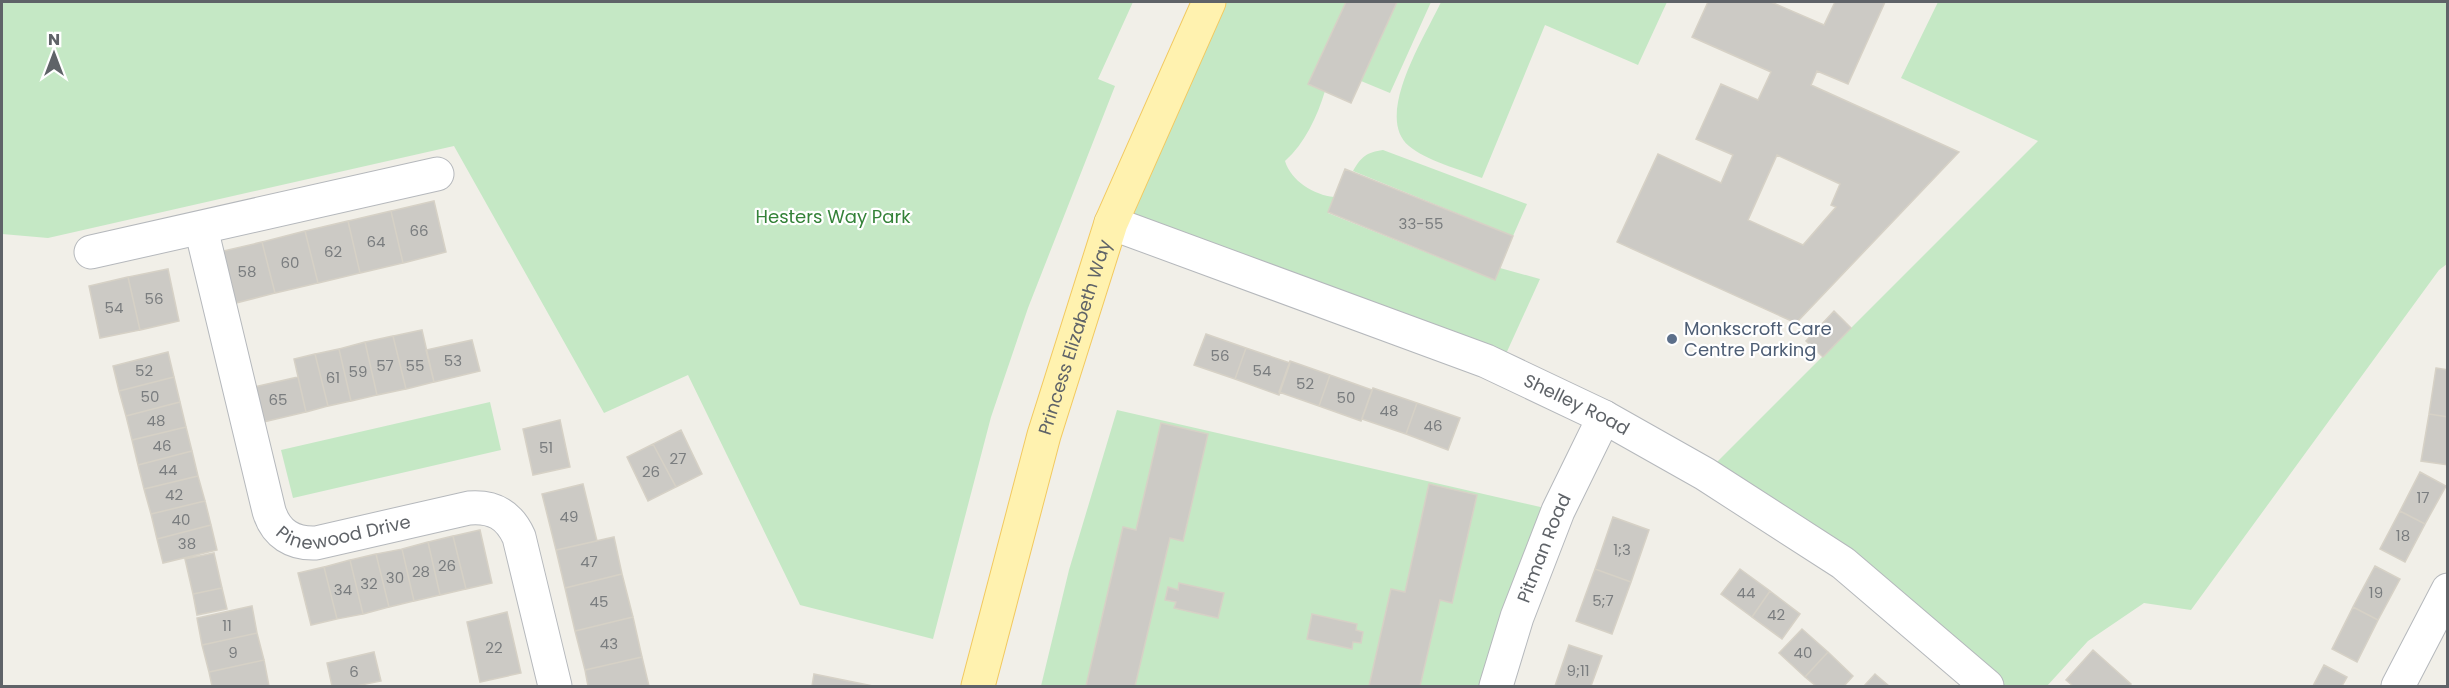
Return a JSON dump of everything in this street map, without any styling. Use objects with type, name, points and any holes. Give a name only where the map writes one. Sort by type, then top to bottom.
[{"type":"main road","name":"Princess Elizabeth Way","points":[[978,687],[1044,435],[1111,223],[1209,2]]},
{"type":"street","points":[[91,252],[437,174]]},
{"type":"street","name":"Shelley Road","points":[[1111,223],[1486,361],[1604,417],[1705,474],[1843,563],[1987,687]]},
{"type":"street","name":"Pinewood Drive","points":[[201,228],[269,511],[277,529],[295,541],[316,543],[469,508],[481,507],[501,513],[519,537],[555,687]]},
{"type":"street","name":"Pitman Road","points":[[1496,687],[1517,617],[1558,511],[1604,417]]},
{"type":"street","points":[[2398,687],[2448,590]]},
{"type":"green space","name":"Hesters Way Park","points":[[2,2],[1133,2],[1098,79],[1115,86],[1028,308],[991,417],[933,639],[800,605],[688,375],[604,413],[454,146],[48,238],[2,234]]},
{"type":"green space","points":[[1209,2],[1346,2],[1309,84],[1325,91],[1322,101],[1304,138],[1285,161],[1292,175],[1304,186],[1326,196],[1334,197],[1328,213],[1495,280],[1500,268],[1540,279],[1500,367],[1111,223]]},
{"type":"green space","points":[[1397,2],[1431,2],[1390,93],[1361,81]]},
{"type":"green space","points":[[1441,2],[1667,2],[1638,65],[1545,25],[1482,178],[1424,156],[1409,146],[1399,133],[1397,115],[1399,96],[1415,54]]},
{"type":"green space","points":[[1938,2],[2447,2],[2447,264],[2439,270],[2191,610],[2144,603],[2088,641],[2047,686],[1987,686],[1705,474],[2038,141],[1901,78]]},
{"type":"green space","points":[[1383,150],[1527,204],[1513,236],[1353,171],[1365,156]]},
{"type":"green space","points":[[490,402],[501,450],[293,498],[281,450]]},
{"type":"green space","points":[[1117,410],[1558,511],[1496,686],[1420,686],[1440,600],[1452,603],[1477,495],[1430,484],[1405,592],[1391,589],[1369,686],[1135,686],[1170,538],[1183,541],[1208,434],[1161,423],[1136,530],[1123,527],[1086,686],[1041,686],[1069,570]]},
{"type":"building","points":[[1346,2],[1397,2],[1351,103],[1308,84]]},
{"type":"building","points":[[1708,2],[1771,2],[1824,25],[1835,2],[1885,2],[1848,84],[1817,71],[1811,85],[1959,152],[1796,323],[1617,242],[1658,154],[1721,183],[1733,155],[1696,139],[1721,84],[1758,100],[1771,72],[1692,37]],"holes":[[[1777,155],[1840,184],[1831,205],[1836,207],[1803,245],[1748,220]]]},
{"type":"building","points":[[1345,169],[1513,236],[1495,280],[1328,212]]},
{"type":"building","points":[[434,201],[446,252],[403,263],[391,211]]},
{"type":"building","points":[[391,211],[403,263],[360,273],[348,221]]},
{"type":"building","points":[[348,221],[360,273],[318,283],[305,231]]},
{"type":"building","points":[[305,231],[318,283],[275,293],[262,242]]},
{"type":"building","points":[[262,242],[275,293],[232,304],[219,252]]},
{"type":"building","points":[[168,269],[179,321],[140,330],[128,277]]},
{"type":"building","points":[[128,277],[140,330],[100,338],[89,286]]},
{"type":"building","points":[[1834,311],[1851,328],[1823,357],[1806,341]]},
{"type":"building","points":[[422,330],[434,382],[406,389],[393,336]]},
{"type":"building","points":[[1206,334],[1246,348],[1235,379],[1194,365]]},
{"type":"building","points":[[393,336],[406,389],[377,395],[365,342]]},
{"type":"building","points":[[472,340],[480,371],[434,382],[426,350]]},
{"type":"building","points":[[365,342],[377,395],[351,401],[339,349]]},
{"type":"building","points":[[1246,348],[1290,363],[1279,395],[1235,379]]},
{"type":"building","points":[[339,349],[351,401],[328,406],[315,354]]},
{"type":"building","points":[[168,352],[174,377],[119,391],[113,366]]},
{"type":"building","points":[[315,354],[328,406],[306,412],[294,359]]},
{"type":"building","points":[[1290,361],[1330,375],[1319,406],[1279,392]]},
{"type":"building","points":[[2436,368],[2448,370],[2448,417],[2429,414]]},
{"type":"building","points":[[1330,375],[1372,390],[1361,421],[1319,406]]},
{"type":"building","points":[[174,377],[180,402],[126,416],[119,391]]},
{"type":"building","points":[[298,377],[306,412],[259,423],[250,388]]},
{"type":"building","points":[[1373,388],[1417,403],[1406,434],[1362,419]]},
{"type":"building","points":[[180,402],[186,427],[132,440],[126,416]]},
{"type":"building","points":[[1417,403],[1460,418],[1448,450],[1406,434]]},
{"type":"building","points":[[2429,414],[2448,417],[2448,465],[2421,461]]},
{"type":"building","points":[[560,420],[570,467],[533,475],[523,429]]},
{"type":"building","points":[[1161,423],[1208,434],[1183,541],[1170,538],[1135,686],[1086,686],[1123,527],[1136,530]]},
{"type":"building","points":[[186,427],[192,451],[138,465],[132,440]]},
{"type":"building","points":[[681,430],[702,474],[676,487],[653,444]]},
{"type":"building","points":[[653,444],[676,487],[648,501],[627,457]]},
{"type":"building","points":[[192,451],[198,476],[144,489],[138,465]]},
{"type":"building","points":[[2420,472],[2446,486],[2425,524],[2400,511]]},
{"type":"building","points":[[198,476],[205,501],[151,514],[144,489]]},
{"type":"building","points":[[583,484],[597,541],[556,550],[542,494]]},
{"type":"building","points":[[1429,484],[1477,495],[1452,603],[1440,600],[1420,686],[1369,686],[1391,589],[1405,592]]},
{"type":"building","points":[[205,501],[211,525],[157,539],[151,514]]},
{"type":"building","points":[[2400,511],[2425,524],[2405,562],[2380,549]]},
{"type":"building","points":[[1613,517],[1649,530],[1631,582],[1595,569]]},
{"type":"building","points":[[211,525],[217,550],[163,563],[157,539]]},
{"type":"building","points":[[480,530],[492,583],[466,589],[453,536]]},
{"type":"building","points":[[453,536],[466,589],[440,595],[428,542]]},
{"type":"building","points":[[614,537],[622,574],[565,588],[556,550]]},
{"type":"building","points":[[428,542],[440,595],[414,601],[402,549]]},
{"type":"building","points":[[402,549],[414,601],[389,607],[376,554]]},
{"type":"building","points":[[214,553],[222,588],[193,594],[185,559]]},
{"type":"building","points":[[376,554],[389,607],[363,614],[350,560]]},
{"type":"building","points":[[350,560],[363,614],[337,619],[324,567]]},
{"type":"building","points":[[2375,566],[2400,579],[2378,620],[2353,607]]},
{"type":"building","points":[[324,567],[337,619],[311,625],[298,573]]},
{"type":"building","points":[[1595,569],[1631,582],[1612,634],[1576,621]]},
{"type":"building","points":[[1740,569],[1770,591],[1752,617],[1721,594]]},
{"type":"building","points":[[622,574],[633,617],[575,631],[565,588]]},
{"type":"building","points":[[1179,583],[1224,593],[1218,618],[1174,608],[1176,602],[1165,600],[1168,587],[1178,590]]},
{"type":"building","points":[[222,588],[227,609],[197,615],[193,594]]},
{"type":"building","points":[[1770,591],[1800,614],[1782,639],[1752,617]]},
{"type":"building","points":[[252,606],[257,633],[202,645],[197,618]]},
{"type":"building","points":[[2353,607],[2378,620],[2357,662],[2332,649]]},
{"type":"building","points":[[507,612],[521,673],[480,682],[467,622]]},
{"type":"building","points":[[1312,614],[1357,624],[1356,630],[1363,632],[1361,643],[1353,642],[1352,649],[1307,639]]},
{"type":"building","points":[[633,617],[642,657],[585,670],[575,631]]},
{"type":"building","points":[[1802,629],[1828,652],[1805,677],[1779,653]]},
{"type":"building","points":[[257,633],[264,660],[209,672],[202,645]]},
{"type":"building","points":[[1569,645],[1602,656],[1591,686],[1555,686]]},
{"type":"building","points":[[2093,650],[2131,684],[2129,686],[2073,686],[2066,680]]},
{"type":"building","points":[[374,652],[381,681],[356,686],[332,686],[327,663]]},
{"type":"building","points":[[1828,652],[1853,676],[1844,686],[1816,686],[1805,677]]},
{"type":"building","points":[[642,657],[649,686],[588,686],[585,670]]},
{"type":"building","points":[[264,660],[269,686],[212,686],[209,672]]},
{"type":"building","points":[[2324,665],[2347,677],[2342,686],[2313,686]]},
{"type":"building","points":[[814,674],[873,686],[812,686]]},
{"type":"building","points":[[1875,674],[1889,686],[1864,686]]},
{"type":"place","name":"Monkscroft Care Centre Parking","points":[[1672,339]]}]
